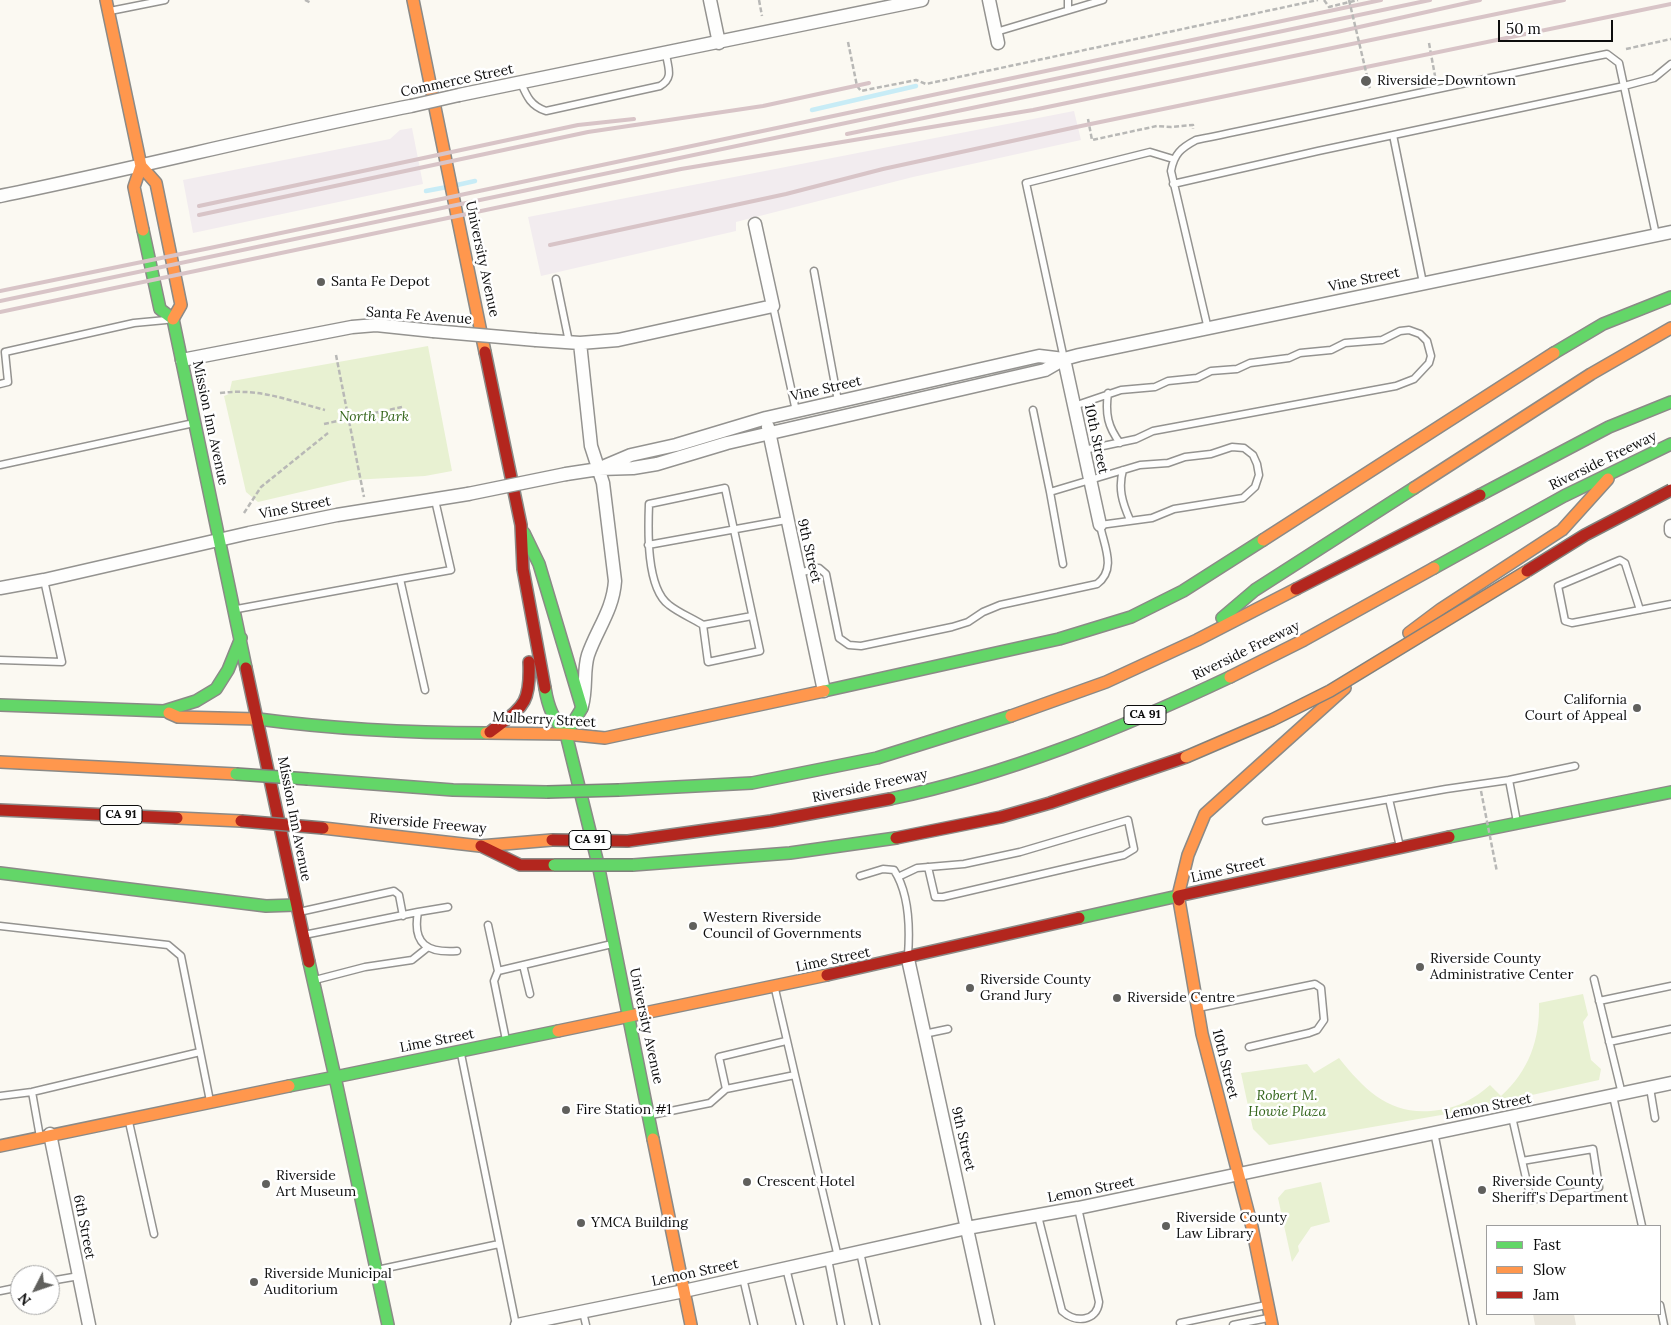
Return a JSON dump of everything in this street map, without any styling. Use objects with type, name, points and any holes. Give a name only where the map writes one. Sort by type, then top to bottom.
[{"type":"main road","name":"University Avenue","points":[[413,0],[520,525],[523,569],[548,706],[554,720],[566,734],[598,864],[691,1325]]},
{"type":"main road","name":"Mission Inn Avenue","points":[[108,6],[141,166],[156,183],[173,256],[181,306],[173,319]]},
{"type":"main road","name":"Mission Inn Avenue","points":[[141,166],[134,187],[160,309],[173,319],[297,908],[388,1325]]},
{"type":"main road","name":"Mulberry Street","points":[[164,711],[178,717],[258,719],[294,724],[390,730],[566,734],[605,738],[1059,639],[1131,617],[1183,591],[1578,338],[1603,324],[1671,297]]},
{"type":"main road","points":[[1197,640],[1255,590],[1636,346],[1671,328]]},
{"type":"main road","name":"Riverside Freeway","points":[[0,762],[236,774],[452,790],[547,792],[752,784],[877,758],[991,723],[1106,682],[1197,640],[1431,521],[1609,426],[1671,402]]},
{"type":"main road","name":"Riverside Freeway","points":[[0,810],[241,821],[323,828],[480,846],[552,840],[628,841],[756,824],[884,801],[1006,769],[1130,722],[1252,666],[1400,589],[1618,468],[1671,444]]},
{"type":"main road","points":[[1178,896],[1188,855],[1205,814],[1402,639],[1441,609],[1562,530],[1618,468]]},
{"type":"main road","points":[[480,846],[520,865],[633,865],[696,862],[790,852],[945,829],[1050,803],[1186,757],[1272,720],[1330,691],[1585,535],[1671,490]]},
{"type":"main road","name":"University Avenue","points":[[520,525],[539,564],[582,708]]},
{"type":"main road","points":[[490,732],[518,712],[529,697],[531,685],[527,643],[534,630]]},
{"type":"main road","points":[[0,705],[164,711],[189,704],[219,687],[241,638]]},
{"type":"main road","points":[[566,734],[582,708]]},
{"type":"main road","name":"Lime Street","points":[[0,1146],[129,1118],[775,988],[1178,896],[1671,792]]},
{"type":"main road","points":[[0,873],[266,906],[297,908]]},
{"type":"main road","name":"10th Street","points":[[1178,896],[1197,1008],[1237,1174],[1252,1226],[1271,1321]]},
{"type":"street","points":[[710,0],[719,43]]},
{"type":"street","name":"Commerce Street","points":[[0,196],[141,166],[293,129],[922,0]]},
{"type":"street","points":[[990,0],[997,37]]},
{"type":"street","points":[[755,224],[773,306]]},
{"type":"street","name":"Vine Street","points":[[598,469],[631,455],[676,445],[766,418],[1039,356],[1064,359],[1671,232]]},
{"type":"street","name":"Santa Fe Avenue","points":[[182,360],[352,327],[376,325],[575,343],[618,340],[773,306]]},
{"type":"street","points":[[575,343],[591,446],[603,483],[614,564],[615,590],[609,611],[589,654],[586,668],[587,689],[582,708]]},
{"type":"street","name":"Vine Street","points":[[0,588],[44,580],[220,540],[368,511],[436,500],[566,474],[657,464],[727,443],[1045,370],[1064,359]]},
{"type":"street","name":"10th Street","points":[[1064,359],[1100,525]]},
{"type":"street","name":"9th Street","points":[[766,418],[786,520],[824,691]]},
{"type":"street","name":"9th Street","points":[[908,959],[988,1325]]},
{"type":"street","name":"Lemon Street","points":[[516,1325],[684,1291],[967,1228],[1078,1208],[1671,1083]]},
{"type":"street","name":"6th Street","points":[[45,1136],[89,1325]]},
{"type":"lane","points":[[108,6],[165,0]]},
{"type":"lane","points":[[1068,0],[1068,10]]},
{"type":"lane","points":[[997,37],[1068,10],[1103,0]]},
{"type":"lane","points":[[520,83],[529,101],[536,108],[546,111],[660,86],[668,82],[670,76],[666,54]]},
{"type":"lane","points":[[1208,330],[1171,171],[1173,159],[1182,147],[1196,140],[1372,104],[1438,87],[1607,54],[1619,64],[1656,235]]},
{"type":"lane","points":[[1173,184],[1624,86],[1654,78],[1671,64]]},
{"type":"lane","points":[[1393,135],[1423,283]]},
{"type":"lane","points":[[1064,359],[1026,182],[1150,152],[1173,159]]},
{"type":"lane","points":[[814,270],[838,402]]},
{"type":"lane","points":[[556,278],[575,343]]},
{"type":"lane","points":[[773,306],[796,411]]},
{"type":"lane","points":[[0,384],[8,382],[5,352],[134,323],[173,319]]},
{"type":"lane","points":[[1074,406],[1108,393],[1155,387],[1168,380],[1196,378],[1211,371],[1237,369],[1250,363],[1289,358],[1300,353],[1331,350],[1345,343],[1382,340],[1400,331],[1410,330],[1420,334],[1427,341],[1431,356],[1429,363],[1422,373],[1414,379],[1396,386],[1153,431],[1120,443],[1083,450]]},
{"type":"lane","points":[[1108,393],[1107,420],[1111,431],[1120,443]]},
{"type":"lane","points":[[1033,410],[1063,564]]},
{"type":"lane","points":[[0,465],[194,423]]},
{"type":"lane","points":[[798,573],[819,568],[826,574],[839,638],[849,645],[861,646],[952,627],[968,622],[1000,604],[1097,584],[1106,578],[1109,569],[1100,525],[1152,518],[1174,509],[1243,498],[1255,487],[1259,475],[1253,455],[1244,448],[1232,447],[1211,454],[1185,457],[1168,463],[1140,465],[1050,492]]},
{"type":"lane","points":[[1123,470],[1120,482],[1121,497],[1130,520]]},
{"type":"lane","points":[[703,625],[708,662],[760,651],[725,488],[649,504],[648,545],[658,592],[668,604],[703,625],[752,616]]},
{"type":"lane","points":[[234,609],[450,570],[436,500]]},
{"type":"lane","points":[[648,545],[786,520]]},
{"type":"lane","points":[[1640,610],[1625,563],[1620,560],[1558,586],[1565,621],[1572,623],[1640,610],[1671,604]]},
{"type":"lane","points":[[400,579],[425,690]]},
{"type":"lane","points":[[0,660],[62,662],[44,580]]},
{"type":"lane","points":[[1266,821],[1509,780],[1575,766]]},
{"type":"lane","points":[[1509,780],[1517,823]]},
{"type":"lane","points":[[1389,799],[1400,848]]},
{"type":"lane","points":[[898,877],[917,868],[928,867],[964,864],[1020,852],[1128,820],[1134,849],[1124,855],[936,897],[928,867]]},
{"type":"lane","points":[[860,876],[883,869],[894,870],[898,877],[910,932],[908,959]]},
{"type":"lane","points":[[297,908],[394,891],[399,895],[403,916]]},
{"type":"lane","points":[[303,935],[448,907]]},
{"type":"lane","points":[[418,912],[416,921],[421,941],[427,948],[435,952],[457,951]]},
{"type":"lane","points":[[488,925],[498,971],[494,981],[507,1043]]},
{"type":"lane","points":[[0,926],[168,945],[181,956],[210,1102]]},
{"type":"lane","points":[[498,971],[614,944]]},
{"type":"lane","points":[[313,980],[365,967],[412,960],[427,948]]},
{"type":"lane","points":[[523,965],[530,994]]},
{"type":"lane","points":[[1594,979],[1609,1042],[1642,1225]]},
{"type":"lane","points":[[1197,1008],[1315,984],[1321,988],[1324,1020],[1316,1030],[1249,1047]]},
{"type":"lane","points":[[1599,1001],[1671,986]]},
{"type":"lane","points":[[775,988],[833,1258],[841,1325]]},
{"type":"lane","points":[[924,1034],[948,1029]]},
{"type":"lane","points":[[1609,1042],[1671,1029]]},
{"type":"lane","points":[[726,1089],[719,1057],[786,1041]]},
{"type":"lane","points":[[0,1096],[32,1092],[200,1052]]},
{"type":"lane","points":[[461,1052],[516,1325]]},
{"type":"lane","points":[[649,1115],[710,1103],[726,1089],[794,1075]]},
{"type":"lane","points":[[1650,1088],[1655,1118]]},
{"type":"lane","points":[[32,1092],[45,1136]]},
{"type":"lane","points":[[129,1118],[154,1234]]},
{"type":"lane","points":[[1512,1118],[1522,1161],[1532,1200],[1599,1187],[1593,1149],[1522,1161]]},
{"type":"lane","points":[[1434,1132],[1473,1325]]},
{"type":"lane","points":[[1038,1216],[1062,1311],[1074,1318],[1083,1319],[1094,1315],[1098,1309],[1099,1302],[1078,1208]]},
{"type":"lane","points":[[376,1270],[499,1244]]},
{"type":"lane","points":[[860,1252],[876,1325]]},
{"type":"lane","points":[[786,1268],[800,1325]]},
{"type":"lane","points":[[60,1279],[79,1276]]},
{"type":"lane","points":[[743,1278],[754,1325]]},
{"type":"lane","points":[[1180,1323],[1267,1305]]},
{"type":"lane","points":[[1661,1311],[1664,1325]]},
{"type":"lane","points":[[583,1312],[586,1325]]},
{"type":"lane","points":[[1233,1325],[1271,1321]]},
{"type":"path","points":[[305,0],[311,4]]},
{"type":"path","points":[[759,0],[762,16]]},
{"type":"path","points":[[848,42],[857,86],[861,91],[916,80],[926,84],[1318,0]]},
{"type":"path","points":[[1324,0],[1329,7],[1358,0]]},
{"type":"path","points":[[1341,0],[1345,3]]},
{"type":"path","points":[[1349,0],[1370,90]]},
{"type":"path","points":[[1626,49],[1671,39]]},
{"type":"path","points":[[1429,44],[1435,76]]},
{"type":"path","points":[[1088,119],[1092,140],[1157,126],[1193,125],[1194,129]]},
{"type":"path","points":[[336,355],[368,511]]},
{"type":"path","points":[[220,393],[244,390],[259,392],[325,410]]},
{"type":"path","points":[[324,424],[402,407]]},
{"type":"path","points":[[244,513],[261,487],[328,433]]},
{"type":"path","points":[[1481,792],[1497,872]]},
{"type":"shaded area","points":[[1074,111],[1081,140],[913,177],[736,222],[736,231],[541,276],[528,217]]},
{"type":"shaded area","points":[[412,128],[423,184],[193,233],[183,180],[390,139],[400,130]]},
{"type":"shaded area","points":[[1533,1315],[1574,1315],[1576,1325],[1535,1325]]},
{"type":"green space","name":"North Park","points":[[428,346],[452,471],[425,476],[352,480],[258,502],[246,492],[224,396],[229,394],[232,381]]},
{"type":"green space","name":"Robert M. Howie Plaza","points":[[1583,994],[1588,1015],[1583,1022],[1591,1060],[1601,1069],[1599,1080],[1447,1114],[1269,1145],[1253,1129],[1241,1073],[1307,1064],[1314,1073],[1339,1058],[1349,1071],[1371,1092],[1394,1106],[1407,1110],[1439,1110],[1453,1107],[1472,1098],[1490,1085],[1501,1096],[1519,1076],[1531,1054],[1535,1042],[1539,1003]]},
{"type":"green space","points":[[1321,1182],[1330,1222],[1311,1227],[1298,1246],[1299,1251],[1292,1262],[1278,1198],[1285,1190]]},
{"type":"waterway","points":[[812,110],[916,86]]},
{"type":"waterway","points":[[457,185],[475,181]]},
{"type":"waterway","points":[[426,191],[447,187]]},
{"type":"railway","points":[[0,291],[345,220],[1381,0]]},
{"type":"railway","points":[[0,301],[1430,0]]},
{"type":"railway","points":[[847,134],[1337,32],[1480,0]]},
{"type":"railway","points":[[0,312],[681,169],[1033,110],[1564,0]]},
{"type":"railway","points":[[550,245],[786,194],[883,169],[1081,126],[1671,4]]},
{"type":"railway","points":[[199,215],[588,132],[763,106],[869,83]]},
{"type":"railway","points":[[199,206],[578,125],[634,119]]},
{"type":"traffic: fast","points":[[143,230],[160,309],[173,319],[246,668]]},
{"type":"traffic: fast","points":[[1554,353],[1603,324],[1671,297]]},
{"type":"traffic: fast","points":[[1480,495],[1609,427],[1671,402]]},
{"type":"traffic: fast","points":[[1434,568],[1564,496],[1671,444]]},
{"type":"traffic: fast","points":[[1222,618],[1255,590],[1414,488]]},
{"type":"traffic: fast","points":[[524,533],[539,564],[582,708],[566,734]]},
{"type":"traffic: fast","points":[[824,691],[1059,639],[1131,617],[1183,591],[1263,540]]},
{"type":"traffic: fast","points":[[0,705],[164,711],[196,701],[216,689],[228,670],[241,638]]},
{"type":"traffic: fast","points":[[890,799],[978,777],[1063,748],[1105,732],[1230,677]]},
{"type":"traffic: fast","points":[[545,688],[552,712],[566,734],[598,864],[653,1139]]},
{"type":"traffic: fast","points":[[619,790],[752,783],[877,758],[1011,716]]},
{"type":"traffic: fast","points":[[258,719],[372,730],[486,733]]},
{"type":"traffic: fast","points":[[236,774],[308,779]]},
{"type":"traffic: fast","points":[[308,779],[453,790],[547,792]]},
{"type":"traffic: fast","points":[[547,792],[619,790]]},
{"type":"traffic: fast","points":[[1449,837],[1671,792]]},
{"type":"traffic: fast","points":[[633,865],[790,853],[896,838]]},
{"type":"traffic: fast","points":[[554,865],[633,865]]},
{"type":"traffic: fast","points":[[0,873],[266,906],[296,905]]},
{"type":"traffic: fast","points":[[1079,918],[1178,896]]},
{"type":"traffic: fast","points":[[309,962],[335,1077],[558,1031]]},
{"type":"traffic: fast","points":[[289,1086],[335,1077],[388,1325]]},
{"type":"traffic: slow","points":[[106,0],[141,166]]},
{"type":"traffic: slow","points":[[413,0],[485,352]]},
{"type":"traffic: slow","points":[[143,230],[134,187],[141,166],[156,183],[181,305],[173,319]]},
{"type":"traffic: slow","points":[[1414,488],[1591,374],[1671,328]]},
{"type":"traffic: slow","points":[[1263,540],[1554,353]]},
{"type":"traffic: slow","points":[[1409,633],[1441,609],[1562,530],[1608,479]]},
{"type":"traffic: slow","points":[[1230,677],[1304,640],[1434,568]]},
{"type":"traffic: slow","points":[[1186,757],[1272,720],[1330,691],[1527,571]]},
{"type":"traffic: slow","points":[[1011,716],[1106,682],[1197,640],[1296,589]]},
{"type":"traffic: slow","points":[[1178,896],[1188,855],[1205,814],[1345,688]]},
{"type":"traffic: slow","points":[[486,733],[566,734],[605,738],[824,691]]},
{"type":"traffic: slow","points":[[169,713],[178,717],[258,719]]},
{"type":"traffic: slow","points":[[0,762],[236,774]]},
{"type":"traffic: slow","points":[[177,818],[241,821]]},
{"type":"traffic: slow","points":[[323,828],[480,846],[552,840]]},
{"type":"traffic: slow","points":[[1179,900],[1202,1034],[1252,1227],[1272,1325]]},
{"type":"traffic: slow","points":[[558,1031],[827,975]]},
{"type":"traffic: slow","points":[[0,1146],[289,1086]]},
{"type":"traffic: slow","points":[[653,1139],[691,1325]]},
{"type":"traffic: jam","points":[[485,352],[521,525],[523,569],[545,688]]},
{"type":"traffic: jam","points":[[1527,571],[1585,535],[1671,490]]},
{"type":"traffic: jam","points":[[1296,589],[1480,495]]},
{"type":"traffic: jam","points":[[490,732],[510,717],[526,697],[529,662]]},
{"type":"traffic: jam","points":[[246,668],[309,962]]},
{"type":"traffic: jam","points":[[896,838],[1001,817],[1050,803],[1186,757]]},
{"type":"traffic: jam","points":[[628,841],[771,821],[890,799]]},
{"type":"traffic: jam","points":[[0,810],[177,818]]},
{"type":"traffic: jam","points":[[241,821],[323,828]]},
{"type":"traffic: jam","points":[[1179,900],[1178,896],[1449,837]]},
{"type":"traffic: jam","points":[[552,840],[628,841]]},
{"type":"traffic: jam","points":[[481,846],[520,865],[554,865]]},
{"type":"traffic: jam","points":[[827,975],[1079,918]]},
{"type":"place","name":"Riverside–Downtown","points":[[1366,81]]},
{"type":"place","name":"Santa Fe Depot","points":[[321,282]]},
{"type":"place","name":"California Court of Appeal","points":[[1637,708]]},
{"type":"place","name":"Western Riverside Council of Governments","points":[[693,926]]},
{"type":"place","name":"Riverside County Administrative Center","points":[[1420,967]]},
{"type":"place","name":"Riverside County Grand Jury","points":[[970,988]]},
{"type":"place","name":"Riverside Centre","points":[[1117,998]]},
{"type":"place","name":"Fire Station #1","points":[[566,1110]]},
{"type":"place","name":"Crescent Hotel","points":[[747,1182]]},
{"type":"place","name":"Riverside Art Museum","points":[[266,1184]]},
{"type":"place","name":"Riverside County Sheriff's Department","points":[[1482,1190]]},
{"type":"place","name":"YMCA Building","points":[[581,1223]]},
{"type":"place","name":"Riverside County Law Library","points":[[1166,1226]]},
{"type":"place","name":"Riverside Municipal Auditorium","points":[[254,1282]]}]
